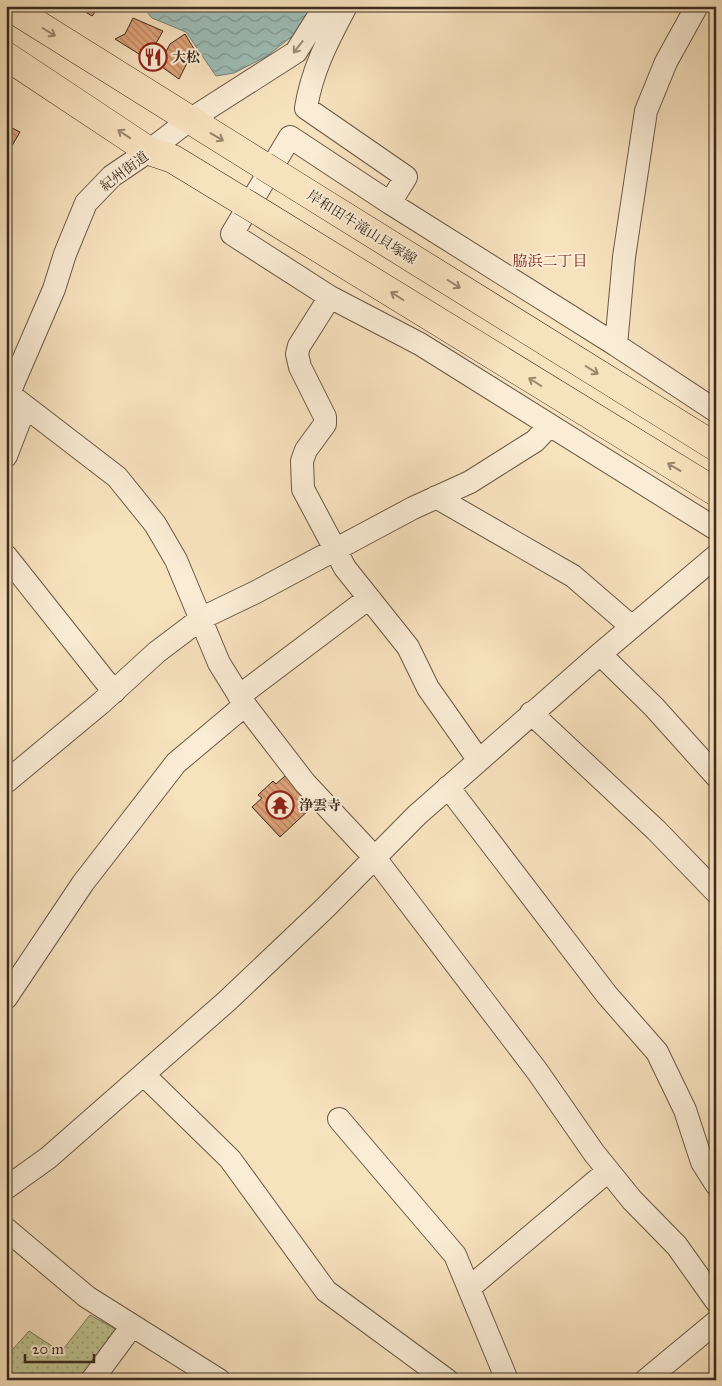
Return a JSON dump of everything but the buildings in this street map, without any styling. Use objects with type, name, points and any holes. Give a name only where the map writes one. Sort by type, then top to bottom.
[{"type":"main road","name":"岸和田牛滝山貝塚線","points":[[8,6],[188,121],[264,166],[716,447]]},
{"type":"main road","points":[[6,56],[149,151],[173,159],[716,492]]},
{"type":"street","name":"紀州街道","points":[[6,456],[14,400],[65,254],[86,203],[112,176],[188,121],[296,52],[325,6]]},
{"type":"street","points":[[346,6],[322,52],[310,85],[306,108],[232,234],[330,297],[420,344],[716,529]]},
{"type":"street","points":[[616,345],[624,257],[646,111],[666,62],[697,6]]},
{"type":"street","points":[[306,108],[406,177],[390,203]]},
{"type":"street","points":[[290,137],[716,411]]},
{"type":"street","points":[[330,297],[299,346],[300,368],[325,417],[325,424],[306,450],[302,462],[303,489],[345,568],[408,647],[428,688],[478,759]]},
{"type":"street","points":[[14,400],[117,477],[155,524],[176,560],[219,662],[242,701],[305,783],[375,858],[537,1071],[608,1171],[632,1200],[677,1246],[713,1291]]},
{"type":"street","points":[[6,782],[114,692],[157,652],[202,618],[256,592],[335,548],[470,482],[535,441],[549,426]]},
{"type":"street","points":[[436,497],[574,576],[632,627]]},
{"type":"street","points":[[6,556],[114,692]]},
{"type":"street","points":[[6,1188],[48,1158],[144,1075],[248,981],[478,759],[716,556]]},
{"type":"street","points":[[6,998],[83,883],[176,763],[242,701],[369,598]]},
{"type":"street","points":[[600,654],[654,707],[716,776]]},
{"type":"street","points":[[531,714],[656,830],[716,892]]},
{"type":"street","points":[[448,787],[607,995],[657,1052],[685,1110],[702,1162],[716,1184]]},
{"type":"street","points":[[144,1075],[230,1159],[326,1291],[447,1380]]},
{"type":"street","points":[[339,1119],[455,1255],[507,1380]]},
{"type":"street","points":[[469,1288],[608,1171]]},
{"type":"street","points":[[6,1229],[87,1297],[219,1380]]},
{"type":"street","points":[[646,1380],[716,1322]]},
{"type":"street","points":[[92,1380],[132,1326]]},
{"type":"green space","points":[[90,1315],[119,1331],[81,1380],[6,1380],[6,1357],[29,1331],[61,1352]]},
{"type":"water","points":[[142,6],[313,6],[300,30],[267,56],[234,73],[216,76],[186,32],[152,18]]},
{"type":"place","name":"大松","points":[[153,57]]},
{"type":"place","name":"浄雲寺","points":[[280,805]]},
{"type":"district","name":"脇浜二丁目","points":[[550,261]]}]
